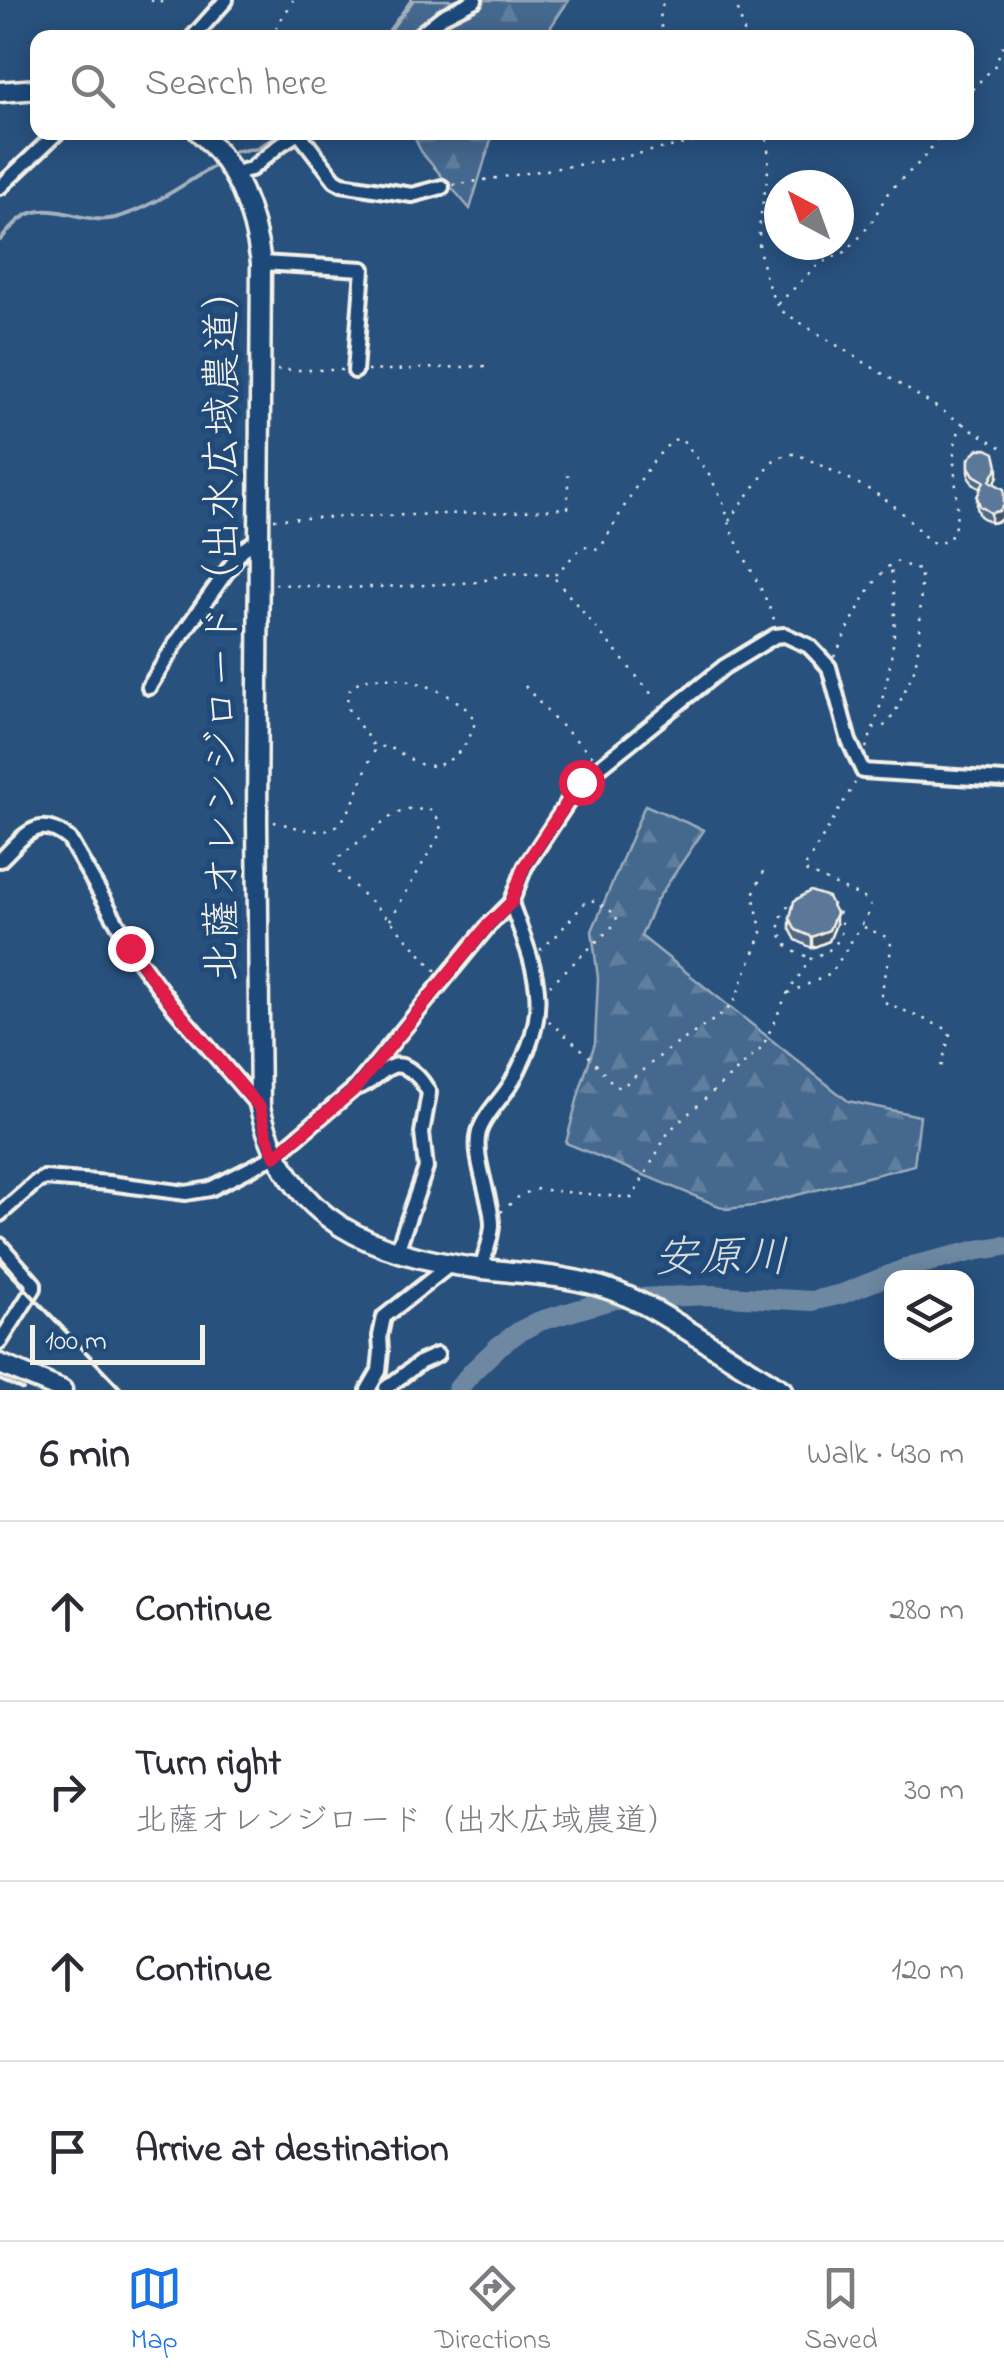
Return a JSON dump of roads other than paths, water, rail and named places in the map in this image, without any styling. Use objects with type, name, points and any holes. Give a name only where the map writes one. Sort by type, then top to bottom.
[{"type":"street","points":[[199,30],[226,0]]},
{"type":"street","points":[[425,30],[475,0]]},
{"type":"street","points":[[0,92],[30,90]]},
{"type":"street","points":[[0,187],[50,140]]},
{"type":"street","name":"北薩オレンジロード（出水広域農道）","points":[[206,140],[234,173],[252,214],[260,263],[260,1108],[275,1156],[317,1210],[361,1238],[451,1264],[566,1278],[608,1288],[658,1312],[782,1390]]},
{"type":"street","points":[[234,173],[251,169],[288,140]]},
{"type":"street","points":[[304,140],[342,184],[412,195],[442,187]]},
{"type":"street","points":[[260,263],[363,269],[355,370]]},
{"type":"street","points":[[150,687],[242,550],[259,539]]},
{"type":"street","points":[[0,1214],[44,1178],[186,1192],[210,1189],[275,1156],[356,1088],[489,924],[511,903],[524,867],[581,782],[724,667],[768,640],[781,636],[800,641],[829,667],[849,741],[860,766],[1004,780]]},
{"type":"street","points":[[0,860],[32,830],[50,828],[69,839],[139,961],[260,1108]]},
{"type":"street","points":[[481,1269],[492,1220],[478,1134],[514,1078],[534,1030],[538,1002],[532,958],[511,903]]},
{"type":"street","points":[[356,1088],[368,1086],[386,1069],[400,1065],[418,1076],[429,1093],[422,1133],[426,1168],[397,1251]]},
{"type":"street","points":[[0,1245],[34,1288],[0,1342]]},
{"type":"street","points":[[379,1387],[384,1317],[451,1264]]},
{"type":"street","points":[[379,1387],[437,1355]]},
{"type":"street","points":[[0,1364],[62,1390]]},
{"type":"waterway","points":[[390,30],[412,0]]},
{"type":"waterway","points":[[235,151],[255,149],[271,140]]},
{"type":"waterway","points":[[0,240],[21,219],[40,211],[93,219],[128,214],[214,166]]},
{"type":"waterway","name":"安原川","points":[[457,1390],[499,1346],[520,1331],[540,1321],[614,1299],[710,1295],[812,1301],[842,1294],[912,1266],[1004,1246]]},
{"type":"railway","points":[[0,1262],[122,1390]]},
{"type":"railway","points":[[0,1380],[23,1390]]}]
